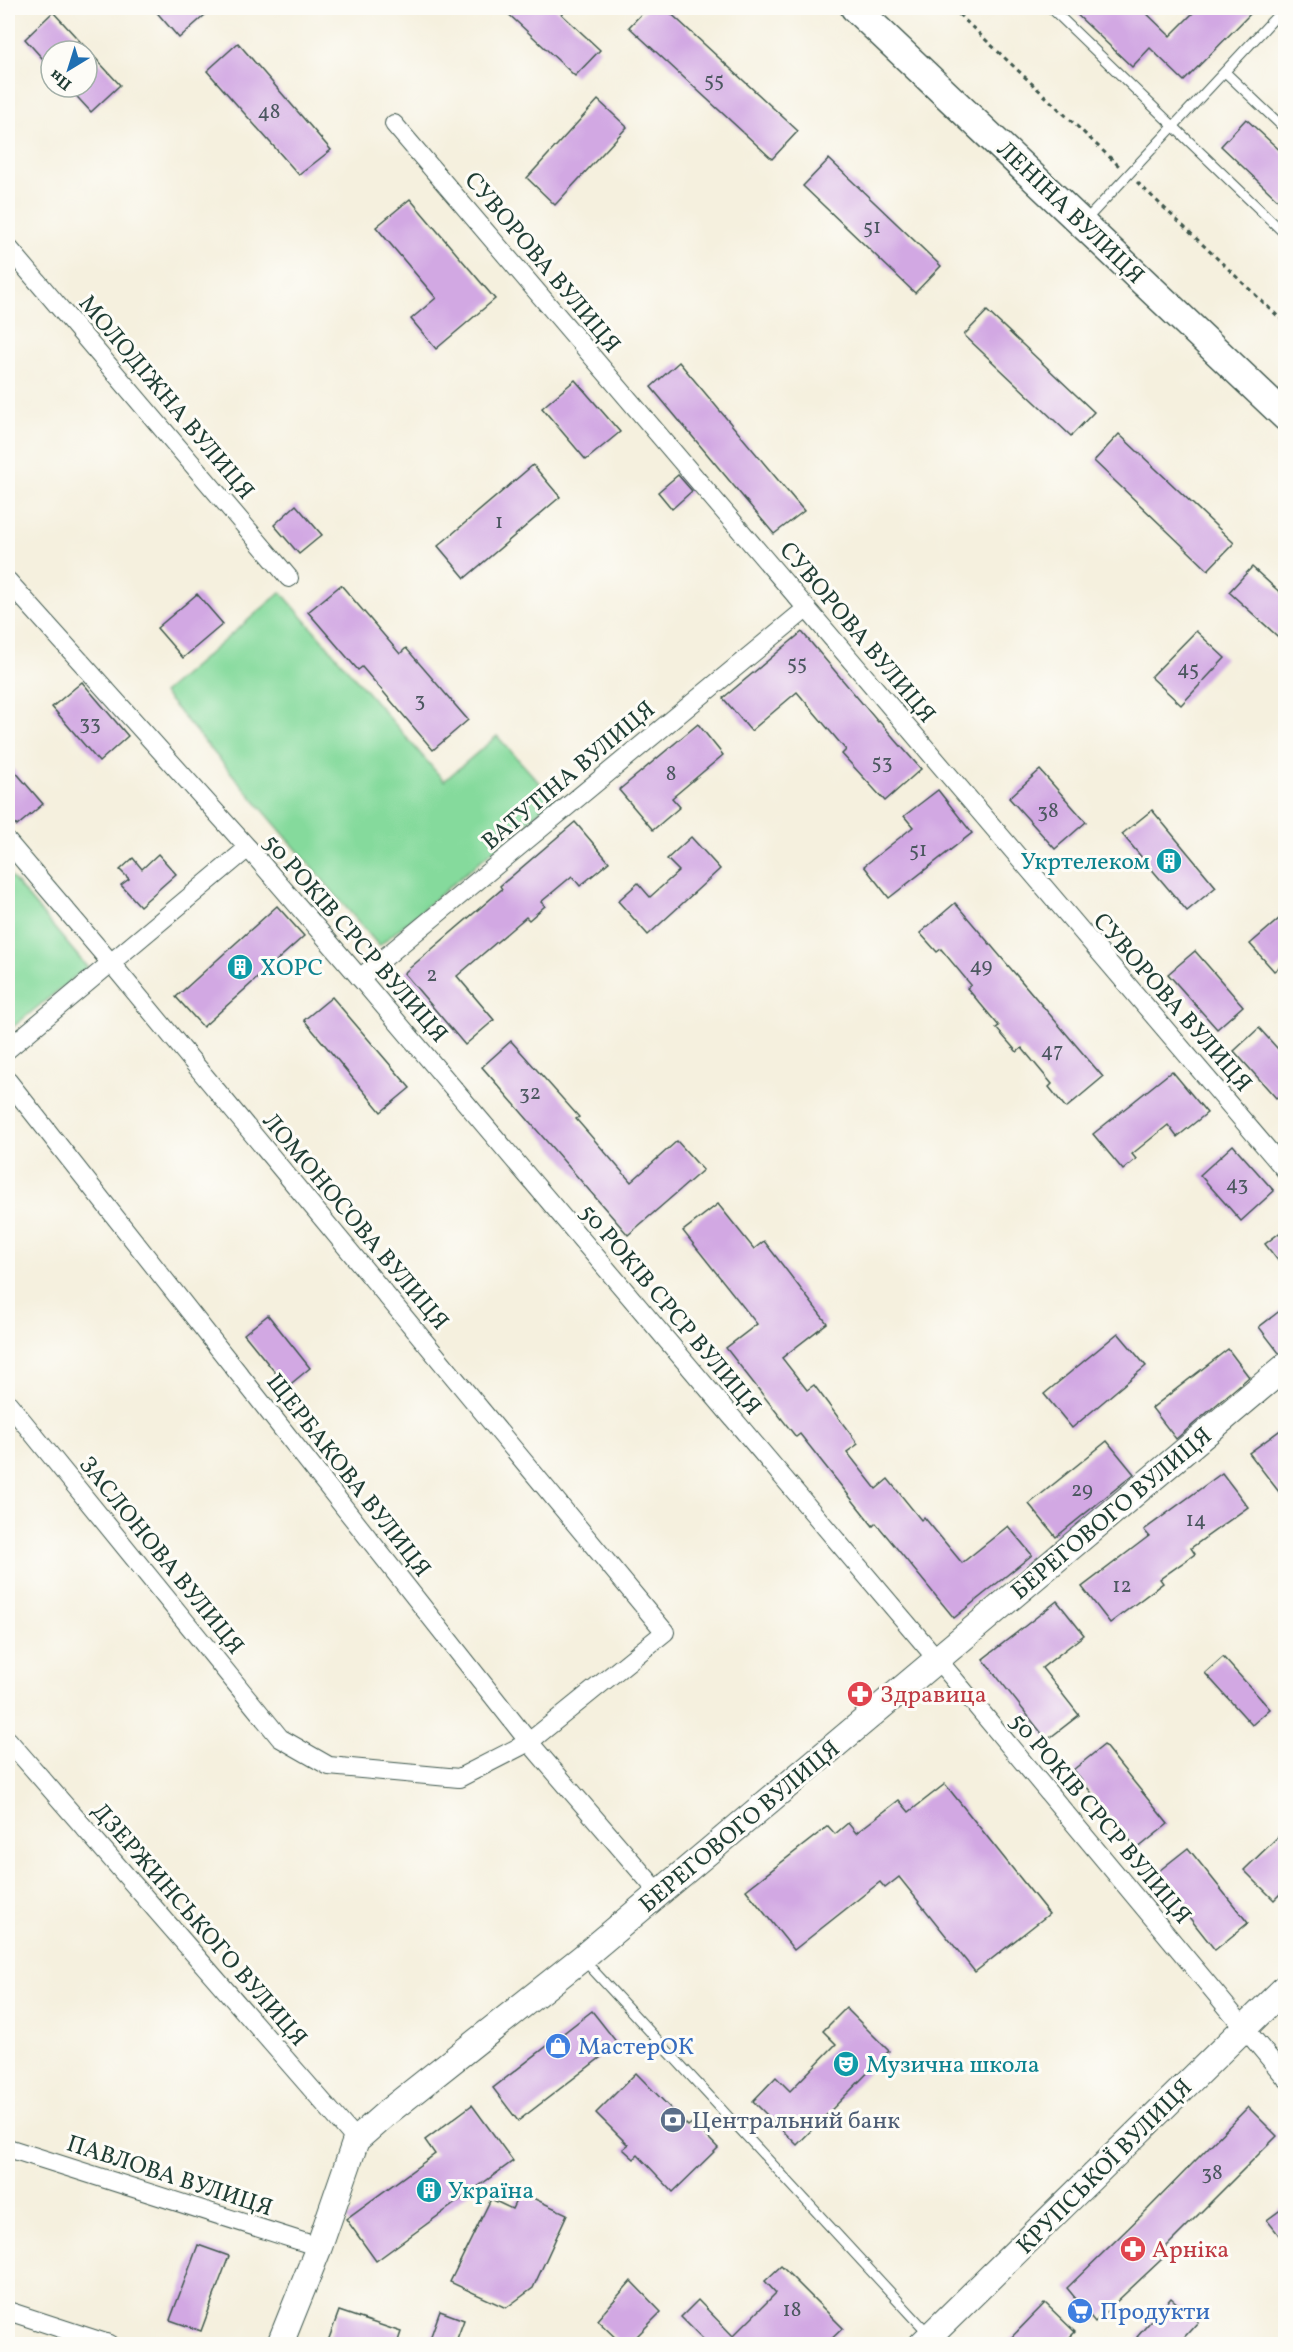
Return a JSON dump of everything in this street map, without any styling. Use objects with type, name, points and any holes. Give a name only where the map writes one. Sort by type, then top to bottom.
[{"type":"main road","name":"ЛЕНІНА ВУЛИЦЯ","points":[[855,8],[1286,417]]},
{"type":"street","name":"СУВОРОВА ВУЛИЦЯ","points":[[394,124],[1286,1171]]},
{"type":"street","name":"МОЛОДІЖНА ВУЛИЦЯ","points":[[8,247],[289,578]]},
{"type":"street","name":"50 РОКІВ СРСР ВУЛИЦЯ","points":[[8,581],[248,848],[360,978],[937,1660],[1286,2078]]},
{"type":"street","name":"ВАТУТІНА ВУЛИЦЯ","points":[[360,978],[806,609]]},
{"type":"street","name":"ЛОМОНОСОВА ВУЛИЦЯ","points":[[8,842],[111,963],[665,1632],[529,1742]]},
{"type":"street","points":[[8,1049],[248,848]]},
{"type":"street","name":"ЩЕРБАКОВА ВУЛИЦЯ","points":[[8,1082],[529,1742],[659,1893]]},
{"type":"street","name":"БЕРЕГОВОГО ВУЛИЦЯ","points":[[280,2344],[319,2247],[356,2140],[389,2111],[582,1958],[1286,1366]]},
{"type":"street","name":"ЗАСЛОНОВА ВУЛИЦЯ","points":[[8,1403],[280,1738],[329,1766],[459,1778],[529,1742]]},
{"type":"street","name":"ДЗЕРЖИНСЬКОГО ВУЛИЦЯ","points":[[8,1740],[356,2140]]},
{"type":"street","name":"КРУПСЬКОЇ ВУЛИЦЯ","points":[[926,2340],[1286,1987]]},
{"type":"street","name":"ПАВЛОВА ВУЛИЦЯ","points":[[8,2148],[319,2247]]},
{"type":"street","points":[[8,2310],[109,2344]]},
{"type":"lane","points":[[1051,8],[1286,235]]},
{"type":"lane","points":[[1083,223],[1284,8]]},
{"type":"lane","points":[[1277,16],[1286,24]]},
{"type":"lane","points":[[1225,72],[1286,130]]},
{"type":"lane","points":[[582,1958],[926,2340]]},
{"type":"path","points":[[952,8],[1286,324]]},
{"type":"green space","points":[[281,592],[444,781],[497,736],[554,799],[379,946],[163,693]]},
{"type":"green space","points":[[8,873],[87,967],[8,1031]]},
{"type":"building","points":[[153,8],[198,8],[205,15],[179,38]]},
{"type":"building","points":[[502,8],[555,8],[600,50],[575,76]]},
{"type":"building","points":[[647,8],[665,8],[798,131],[772,159],[629,27]]},
{"type":"building","points":[[1070,8],[1141,8],[1170,36],[1198,8],[1256,8],[1184,81],[1150,48],[1132,67]]},
{"type":"building","points":[[53,12],[78,39],[39,39],[39,55],[25,39]]},
{"type":"building","points":[[238,43],[331,150],[299,175],[207,71]]},
{"type":"building","points":[[99,62],[120,85],[91,112],[79,99],[99,99]]},
{"type":"building","points":[[598,100],[627,127],[555,205],[527,178]]},
{"type":"building","points":[[1246,119],[1286,156],[1286,208],[1221,146]]},
{"type":"building","points":[[829,159],[941,266],[915,293],[803,186]]},
{"type":"building","points":[[410,199],[495,299],[436,349],[411,319],[436,298],[376,227]]},
{"type":"building","points":[[987,311],[1094,412],[1071,436],[964,335]]},
{"type":"building","points":[[679,362],[804,511],[774,534],[651,387]]},
{"type":"building","points":[[575,380],[620,432],[586,460],[542,408]]},
{"type":"building","points":[[1119,434],[1234,543],[1208,570],[1094,461]]},
{"type":"building","points":[[533,465],[560,497],[465,578],[438,546]]},
{"type":"building","points":[[678,475],[692,491],[672,509],[658,492]]},
{"type":"building","points":[[296,505],[322,535],[299,554],[274,525]]},
{"type":"building","points":[[1252,567],[1286,598],[1286,644],[1229,592]]},
{"type":"building","points":[[341,585],[400,654],[406,648],[468,720],[433,750],[362,667],[358,670],[308,612]]},
{"type":"building","points":[[197,594],[223,624],[183,658],[157,628]]},
{"type":"building","points":[[1196,631],[1225,658],[1181,705],[1151,677]]},
{"type":"building","points":[[802,632],[921,769],[885,801],[842,754],[846,750],[797,692],[751,731],[723,698]]},
{"type":"building","points":[[82,682],[128,736],[99,762],[52,707]]},
{"type":"building","points":[[698,724],[723,755],[672,798],[680,807],[653,830],[619,790]]},
{"type":"building","points":[[8,763],[43,804],[17,826],[8,815]]},
{"type":"building","points":[[1040,770],[1086,822],[1055,849],[1009,798]]},
{"type":"building","points":[[938,790],[972,833],[889,898],[864,866],[913,827],[904,816]]},
{"type":"building","name":"Укртелеком","points":[[1152,810],[1216,887],[1187,911],[1122,834]]},
{"type":"building","points":[[575,822],[609,862],[580,886],[572,876],[541,902],[545,906],[529,920],[526,917],[457,976],[494,1020],[465,1045],[404,973],[502,889],[500,886]]},
{"type":"building","points":[[691,837],[720,869],[648,935],[618,901],[638,883],[650,897],[679,871],[667,859]]},
{"type":"building","points":[[158,854],[176,874],[140,906],[121,885],[129,879],[120,870],[133,858],[142,869]]},
{"type":"building","points":[[955,903],[1103,1077],[1066,1108],[1049,1087],[1052,1084],[1022,1048],[1017,1052],[996,1028],[999,1026],[967,988],[971,985],[941,949],[937,952],[920,933]]},
{"type":"building","name":"ХОРС","points":[[277,906],[304,936],[203,1027],[176,997]]},
{"type":"building","points":[[1286,913],[1286,962],[1274,971],[1250,944]]},
{"type":"building","points":[[1195,951],[1243,1006],[1217,1029],[1168,974]]},
{"type":"building","points":[[332,997],[410,1088],[381,1112],[304,1020]]},
{"type":"building","points":[[1259,1028],[1286,1058],[1286,1090],[1276,1098],[1234,1051]]},
{"type":"building","points":[[511,1041],[579,1117],[576,1119],[631,1182],[677,1141],[703,1170],[628,1235],[482,1067]]},
{"type":"building","points":[[1172,1071],[1207,1113],[1177,1137],[1168,1125],[1132,1154],[1136,1159],[1123,1170],[1093,1134]]},
{"type":"building","points":[[1233,1145],[1274,1191],[1241,1221],[1200,1175]]},
{"type":"building","points":[[718,1204],[754,1249],[764,1241],[827,1323],[782,1358],[807,1390],[814,1385],[858,1444],[847,1452],[876,1489],[888,1479],[921,1520],[924,1517],[962,1563],[1008,1526],[1032,1555],[954,1618],[876,1523],[873,1526],[800,1434],[796,1437],[726,1348],[757,1324],[683,1231]]},
{"type":"building","points":[[1286,1228],[1286,1271],[1265,1244]]},
{"type":"building","points":[[1286,1306],[1286,1351],[1279,1353],[1259,1327]]},
{"type":"building","points":[[268,1315],[310,1368],[287,1387],[244,1334]]},
{"type":"building","points":[[1118,1333],[1146,1366],[1072,1428],[1044,1394]]},
{"type":"building","points":[[1228,1349],[1249,1377],[1176,1439],[1152,1408]]},
{"type":"building","points":[[1286,1426],[1286,1501],[1249,1453]]},
{"type":"building","points":[[1107,1441],[1134,1474],[1056,1537],[1029,1504]]},
{"type":"building","points":[[1222,1473],[1248,1507],[1191,1548],[1195,1554],[1160,1579],[1163,1583],[1110,1623],[1082,1587],[1149,1536],[1144,1530]]},
{"type":"building","points":[[1057,1601],[1084,1635],[1042,1668],[1079,1715],[1047,1740],[983,1659]]},
{"type":"building","points":[[1223,1657],[1270,1709],[1252,1725],[1205,1673]]},
{"type":"building","points":[[1104,1745],[1168,1824],[1137,1849],[1073,1770]]},
{"type":"building","points":[[945,1784],[1049,1914],[975,1972],[899,1877],[885,1888],[880,1882],[794,1950],[746,1890],[828,1826],[835,1834],[848,1823],[856,1833],[899,1800],[909,1812]]},
{"type":"building","points":[[1286,1829],[1286,1888],[1274,1900],[1244,1870]]},
{"type":"building","points":[[1188,1848],[1248,1923],[1215,1950],[1155,1874]]},
{"type":"building","name":"Музична школа","points":[[846,2008],[889,2051],[797,2145],[753,2101],[776,2077],[790,2091],[836,2044],[823,2031]]},
{"type":"building","points":[[592,2011],[618,2044],[518,2121],[493,2088]]},
{"type":"building","points":[[636,2073],[688,2126],[693,2122],[718,2148],[673,2192],[638,2155],[634,2159],[623,2149],[628,2145],[596,2113]]},
{"type":"building","name":"Україна","points":[[472,2105],[513,2161],[376,2261],[346,2219],[435,2154],[425,2140]]},
{"type":"building","points":[[1248,2107],[1277,2136],[1158,2255],[1162,2259],[1095,2322],[1067,2288]]},
{"type":"building","points":[[520,2192],[567,2214],[533,2288],[506,2308],[450,2282],[491,2199],[512,2209]]},
{"type":"building","points":[[1286,2206],[1286,2244],[1267,2220]]},
{"type":"building","points":[[198,2245],[229,2256],[201,2331],[170,2320]]},
{"type":"building","points":[[781,2266],[843,2328],[826,2344],[708,2344],[681,2317],[698,2300],[733,2336],[776,2293],[765,2281]]},
{"type":"building","points":[[631,2281],[661,2312],[629,2344],[622,2344],[597,2320]]},
{"type":"building","points":[[1171,2298],[1198,2322],[1178,2344],[1145,2344],[1137,2337]]},
{"type":"building","points":[[1045,2303],[1075,2332],[1063,2344],[1005,2344]]},
{"type":"building","points":[[339,2311],[401,2332],[397,2344],[327,2344]]},
{"type":"building","points":[[440,2311],[464,2320],[455,2344],[428,2344]]},
{"type":"place","name":"Укртелеком","points":[[1169,861]]},
{"type":"place","name":"ХОРС","points":[[240,967]]},
{"type":"place","name":"Здравица","points":[[860,1694]]},
{"type":"place","name":"МастерОК","points":[[558,2046]]},
{"type":"place","name":"Музична школа","points":[[846,2064]]},
{"type":"place","name":"Центральний банк","points":[[673,2120]]},
{"type":"place","name":"Україна","points":[[429,2190]]},
{"type":"place","name":"Арніка","points":[[1133,2249]]},
{"type":"place","name":"Продукти","points":[[1080,2311]]}]
